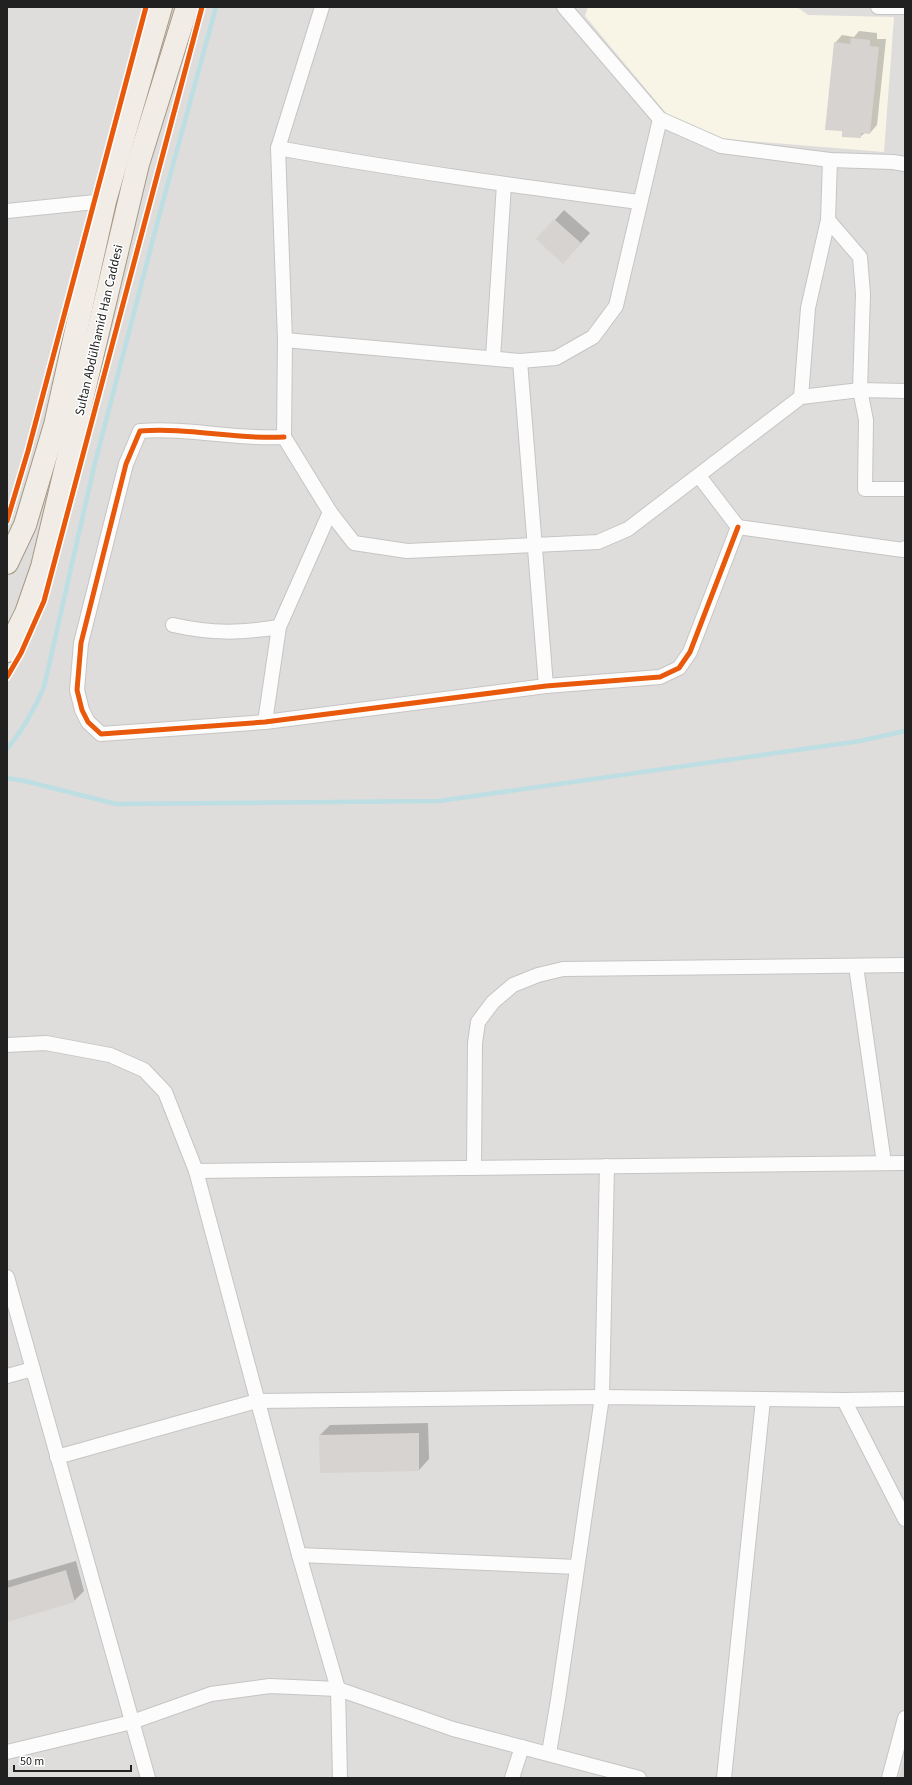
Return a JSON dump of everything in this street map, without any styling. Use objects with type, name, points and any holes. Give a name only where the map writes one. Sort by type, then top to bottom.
[{"type":"main road","name":"Sultan Abdülhamid Han Caddesi","points":[[7,562],[25,524],[55,425],[105,201],[161,7]]},
{"type":"main road","name":"Sultan Abdülhamid Han Caddesi","points":[[7,651],[26,613],[42,567],[138,164],[187,7]]},
{"type":"street","points":[[322,7],[278,148],[285,340],[284,437],[330,512],[354,543],[407,551],[598,542],[628,529],[700,476],[801,397],[860,390],[905,391]]},
{"type":"street","points":[[564,7],[660,119],[721,146],[830,160],[893,162],[905,164]]},
{"type":"street","points":[[878,7],[904,7]]},
{"type":"street","points":[[285,340],[520,361],[556,358],[593,337],[616,306],[639,202],[660,119]]},
{"type":"street","points":[[278,148],[350,161],[639,202]]},
{"type":"street","points":[[801,397],[808,308],[828,220],[830,160]]},
{"type":"street","points":[[493,358],[504,184]]},
{"type":"street","points":[[7,211],[105,201]]},
{"type":"street","points":[[828,220],[860,257],[863,294],[860,390],[866,420],[865,489],[905,489]]},
{"type":"street","points":[[520,361],[546,686]]},
{"type":"street","points":[[284,437],[258,439],[159,429],[140,430],[126,464],[80,643],[77,690],[82,710],[88,722],[101,734],[265,722],[546,686],[660,677],[679,668],[690,652],[738,527]]},
{"type":"street","points":[[700,476],[738,527],[903,550],[905,548]]},
{"type":"street","points":[[265,722],[279,627],[330,512]]},
{"type":"street","points":[[173,625],[201,631],[246,632],[279,627]]},
{"type":"street","points":[[474,1168],[475,1043],[478,1022],[493,1002],[513,985],[538,974],[563,969],[905,965]]},
{"type":"street","points":[[856,966],[884,1163]]},
{"type":"street","points":[[7,1045],[53,1045],[110,1055],[144,1070],[165,1092],[196,1171],[299,1555],[338,1689],[340,1778]]},
{"type":"street","points":[[196,1171],[905,1163]]},
{"type":"street","points":[[549,1753],[602,1397],[607,1166]]},
{"type":"street","points":[[7,1277],[148,1778]]},
{"type":"street","points":[[7,1376],[33,1369]]},
{"type":"street","points":[[57,1457],[257,1401],[602,1397],[763,1400],[905,1398]]},
{"type":"street","points":[[724,1778],[763,1400]]},
{"type":"street","points":[[844,1400],[905,1519]]},
{"type":"street","points":[[299,1555],[577,1567]]},
{"type":"street","points":[[7,1752],[132,1722],[211,1694],[270,1686],[338,1689],[453,1729],[549,1753],[639,1778]]},
{"type":"street","points":[[889,1778],[905,1718]]},
{"type":"street","points":[[512,1778],[522,1747]]},
{"type":"shaded area","points":[[7,7],[905,7],[905,1778],[7,1778]]},
{"type":"shaded area","points":[[588,7],[797,7],[808,15],[894,17],[884,152],[724,139],[671,119],[585,16]]},
{"type":"building","points":[[851,38],[870,40],[870,46],[879,47],[870,134],[861,133],[861,138],[842,137],[842,131],[825,130],[834,42],[850,44]]},
{"type":"building","points":[[554,219],[581,243],[563,264],[536,239]]},
{"type":"building","points":[[419,1433],[419,1471],[320,1473],[319,1435]]},
{"type":"building","points":[[66,1570],[75,1602],[7,1622],[7,1588]]},
{"type":"building","points":[[905,1758],[905,1778],[899,1778]]},
{"type":"waterway","points":[[7,749],[28,720],[44,687],[94,467],[159,216],[216,7]]},
{"type":"waterway","points":[[7,778],[25,781],[116,804],[439,801],[860,741],[905,731]]},
{"type":"cycle path","points":[[7,521],[28,451],[146,7]]},
{"type":"cycle path","points":[[7,677],[21,653],[44,601],[202,7]]},
{"type":"cycle path","points":[[284,437],[248,437],[158,430],[140,431],[126,464],[81,643],[77,690],[82,710],[88,722],[101,734],[265,722],[546,686],[660,677],[679,668],[690,652],[738,527]]}]
